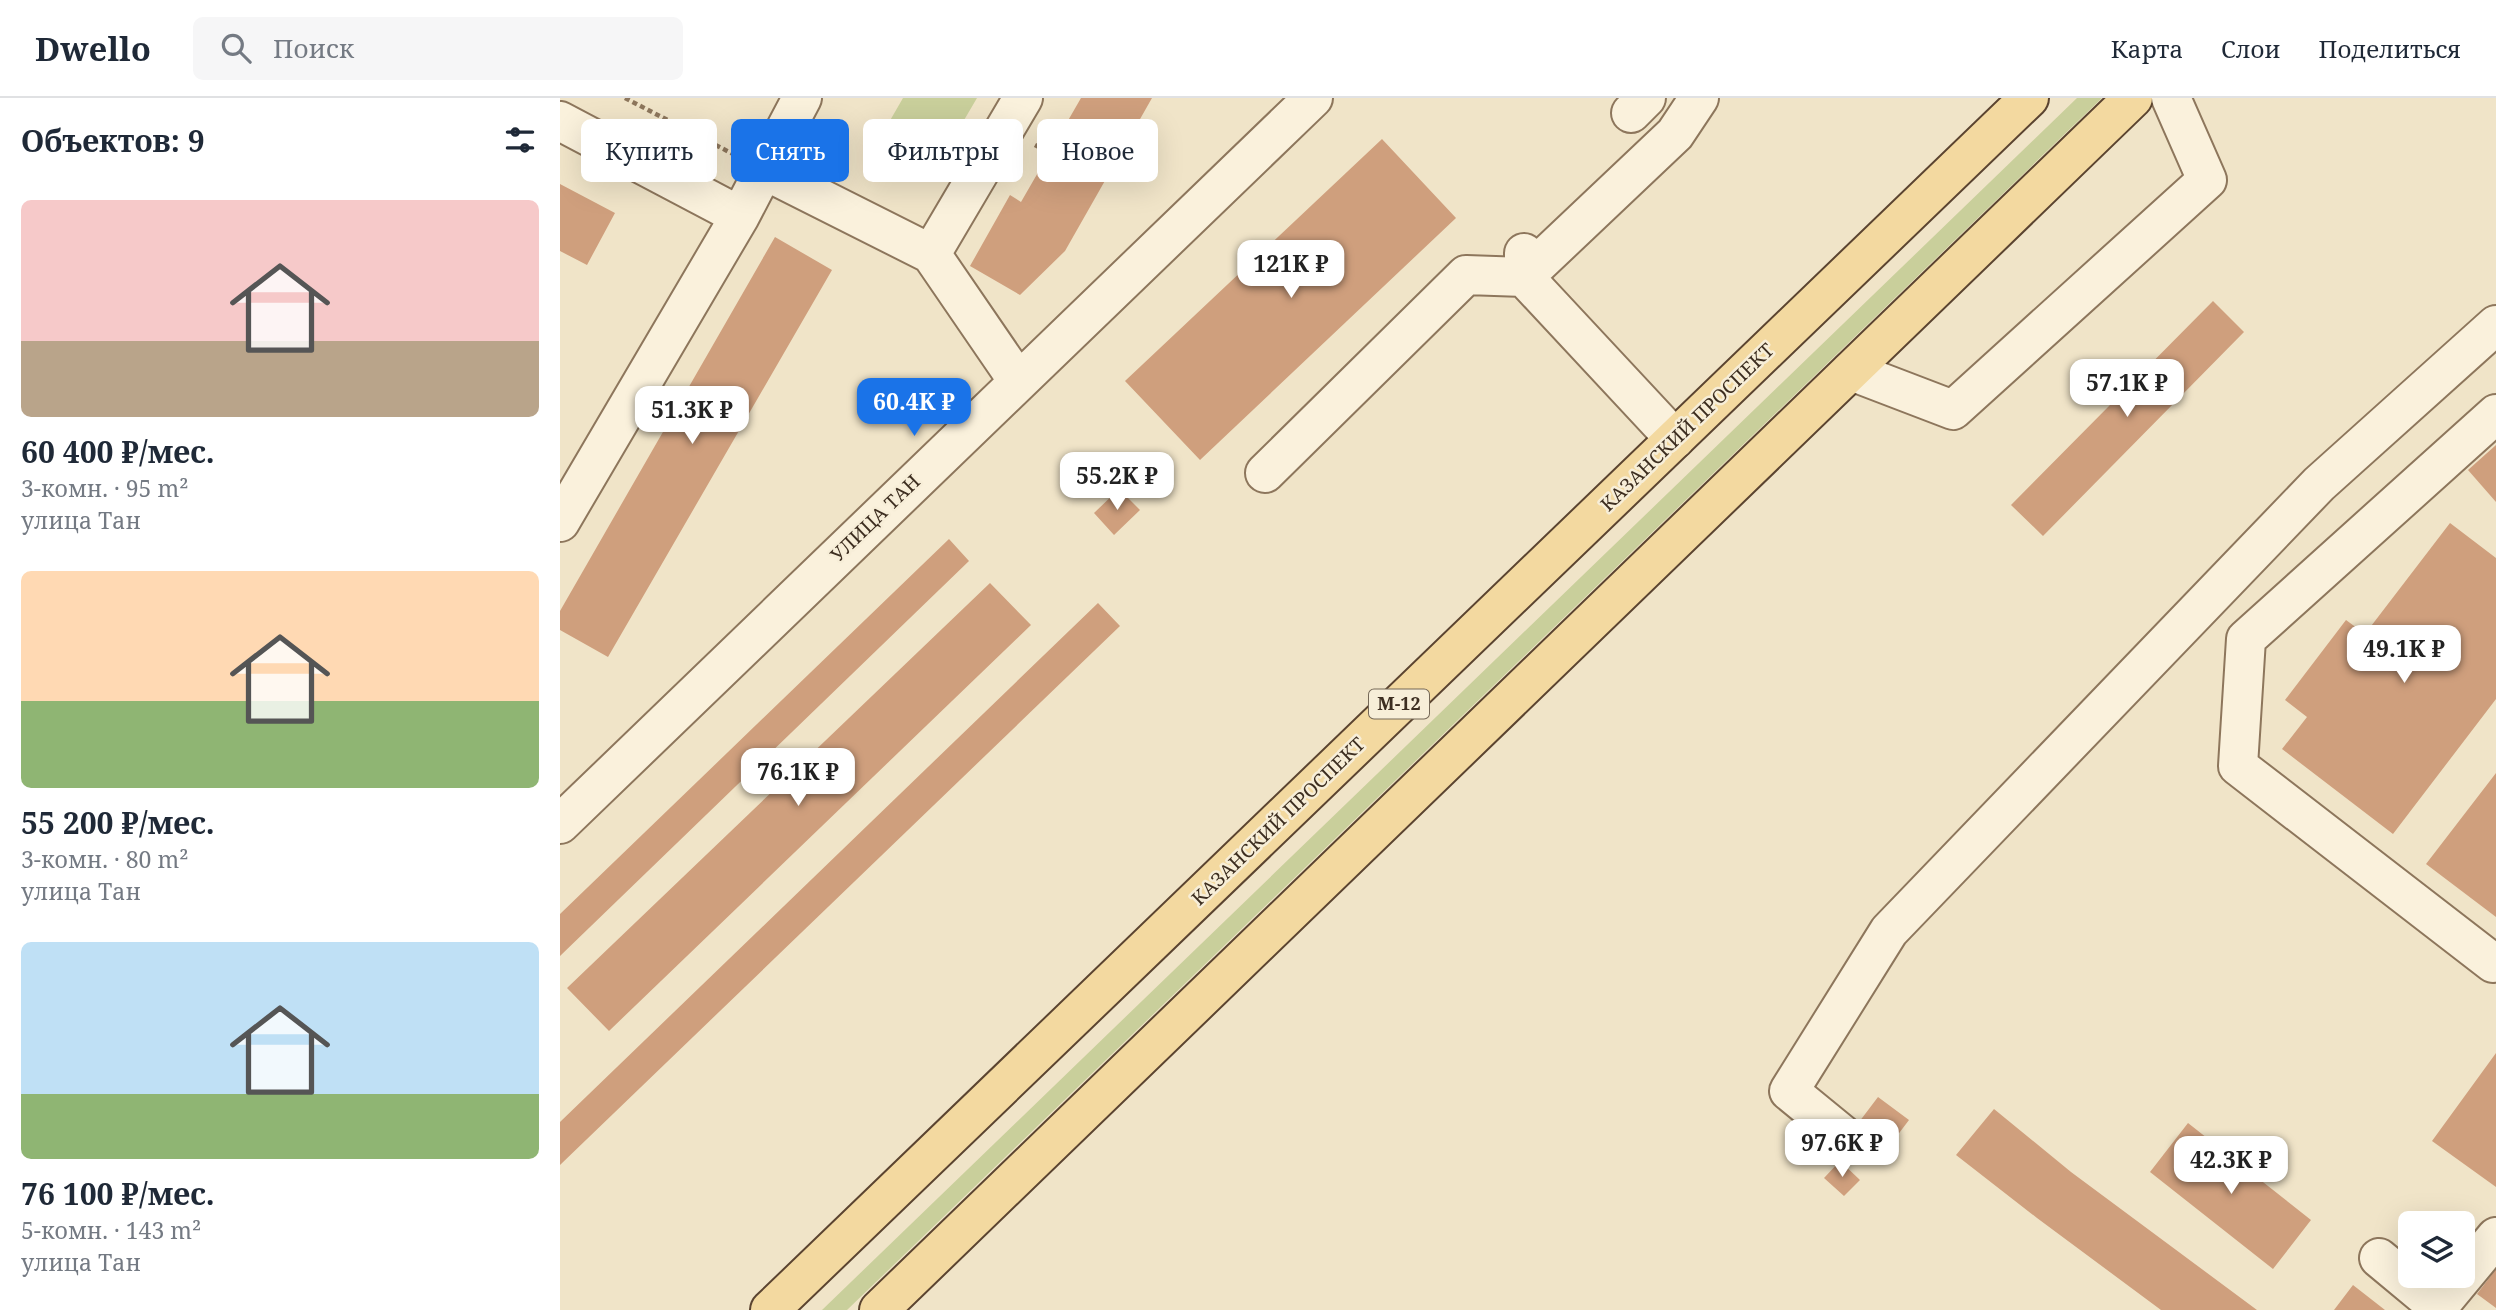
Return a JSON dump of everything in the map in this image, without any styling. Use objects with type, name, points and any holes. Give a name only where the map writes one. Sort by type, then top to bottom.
[{"type":"main road","name":"КАЗАНСКИЙ ПРОСПЕКТ","points":[[770,1310],[2028,98]]},
{"type":"main road","points":[[879,1310],[2133,98]]},
{"type":"street","points":[[791,119],[802,98]]},
{"type":"street","points":[[931,254],[1023,98]]},
{"type":"street","name":"УЛИЦА ТАН","points":[[560,824],[1313,98]]},
{"type":"street","points":[[1265,472],[1466,275],[1524,262],[1675,134],[1699,98]]},
{"type":"street","points":[[1851,371],[1953,410],[2207,180],[2171,98]]},
{"type":"street","points":[[560,121],[740,216]]},
{"type":"street","points":[[560,522],[758,182]]},
{"type":"street","points":[[788,182],[931,254],[1018,381]]},
{"type":"street","points":[[1524,262],[1675,439]]},
{"type":"street","points":[[1843,1136],[1789,1091],[1889,931],[2319,484],[2496,325]]},
{"type":"street","points":[[2493,964],[2238,766],[2246,639],[2496,414]]},
{"type":"street","points":[[2379,1258],[2438,1307],[2496,1237]]},
{"type":"path","points":[[625,98],[731,153]]},
{"type":"green space","points":[[903,98],[977,98],[965,119],[891,119]]},
{"type":"green space","points":[[2077,98],[2102,98],[847,1310],[822,1310]]},
{"type":"building","points":[[1081,98],[1152,98],[1140,119],[1069,119]]},
{"type":"building","points":[[1382,139],[1456,218],[1200,460],[1125,381]]},
{"type":"building","points":[[1037,174],[1037,182],[1104,182],[1065,251],[1020,295],[970,266],[1010,195],[1021,202]]},
{"type":"building","points":[[560,184],[615,213],[587,265],[560,251]]},
{"type":"building","points":[[775,237],[832,270],[608,657],[560,630],[560,611]]},
{"type":"building","points":[[2213,301],[2244,332],[2043,536],[2011,505]]},
{"type":"building","points":[[2496,445],[2496,502],[2468,470]]},
{"type":"building","points":[[1119,489],[1140,510],[1114,535],[1094,513]]},
{"type":"building","points":[[2450,523],[2496,558],[2496,699],[2393,834],[2282,749],[2307,717],[2285,700],[2346,620],[2365,634]]},
{"type":"building","points":[[949,539],[969,561],[560,956],[560,914]]},
{"type":"building","points":[[990,583],[1031,625],[609,1031],[567,988]]},
{"type":"building","points":[[1098,603],[1120,626],[560,1165],[560,1122]]},
{"type":"building","points":[[2496,773],[2496,917],[2426,864]]},
{"type":"building","points":[[2496,1053],[2496,1187],[2432,1141]]},
{"type":"building","points":[[1878,1097],[1909,1120],[1884,1153],[1853,1130]]},
{"type":"building","points":[[1994,1109],[2071,1172],[2257,1310],[2161,1310],[2037,1218],[1956,1155]]},
{"type":"building","points":[[2188,1123],[2311,1220],[2273,1269],[2150,1172]]},
{"type":"building","points":[[1840,1161],[1860,1180],[1844,1196],[1824,1178]]},
{"type":"building","points":[[2496,1269],[2496,1308],[2477,1294]]},
{"type":"building","points":[[2353,1285],[2385,1310],[2334,1310]]}]
